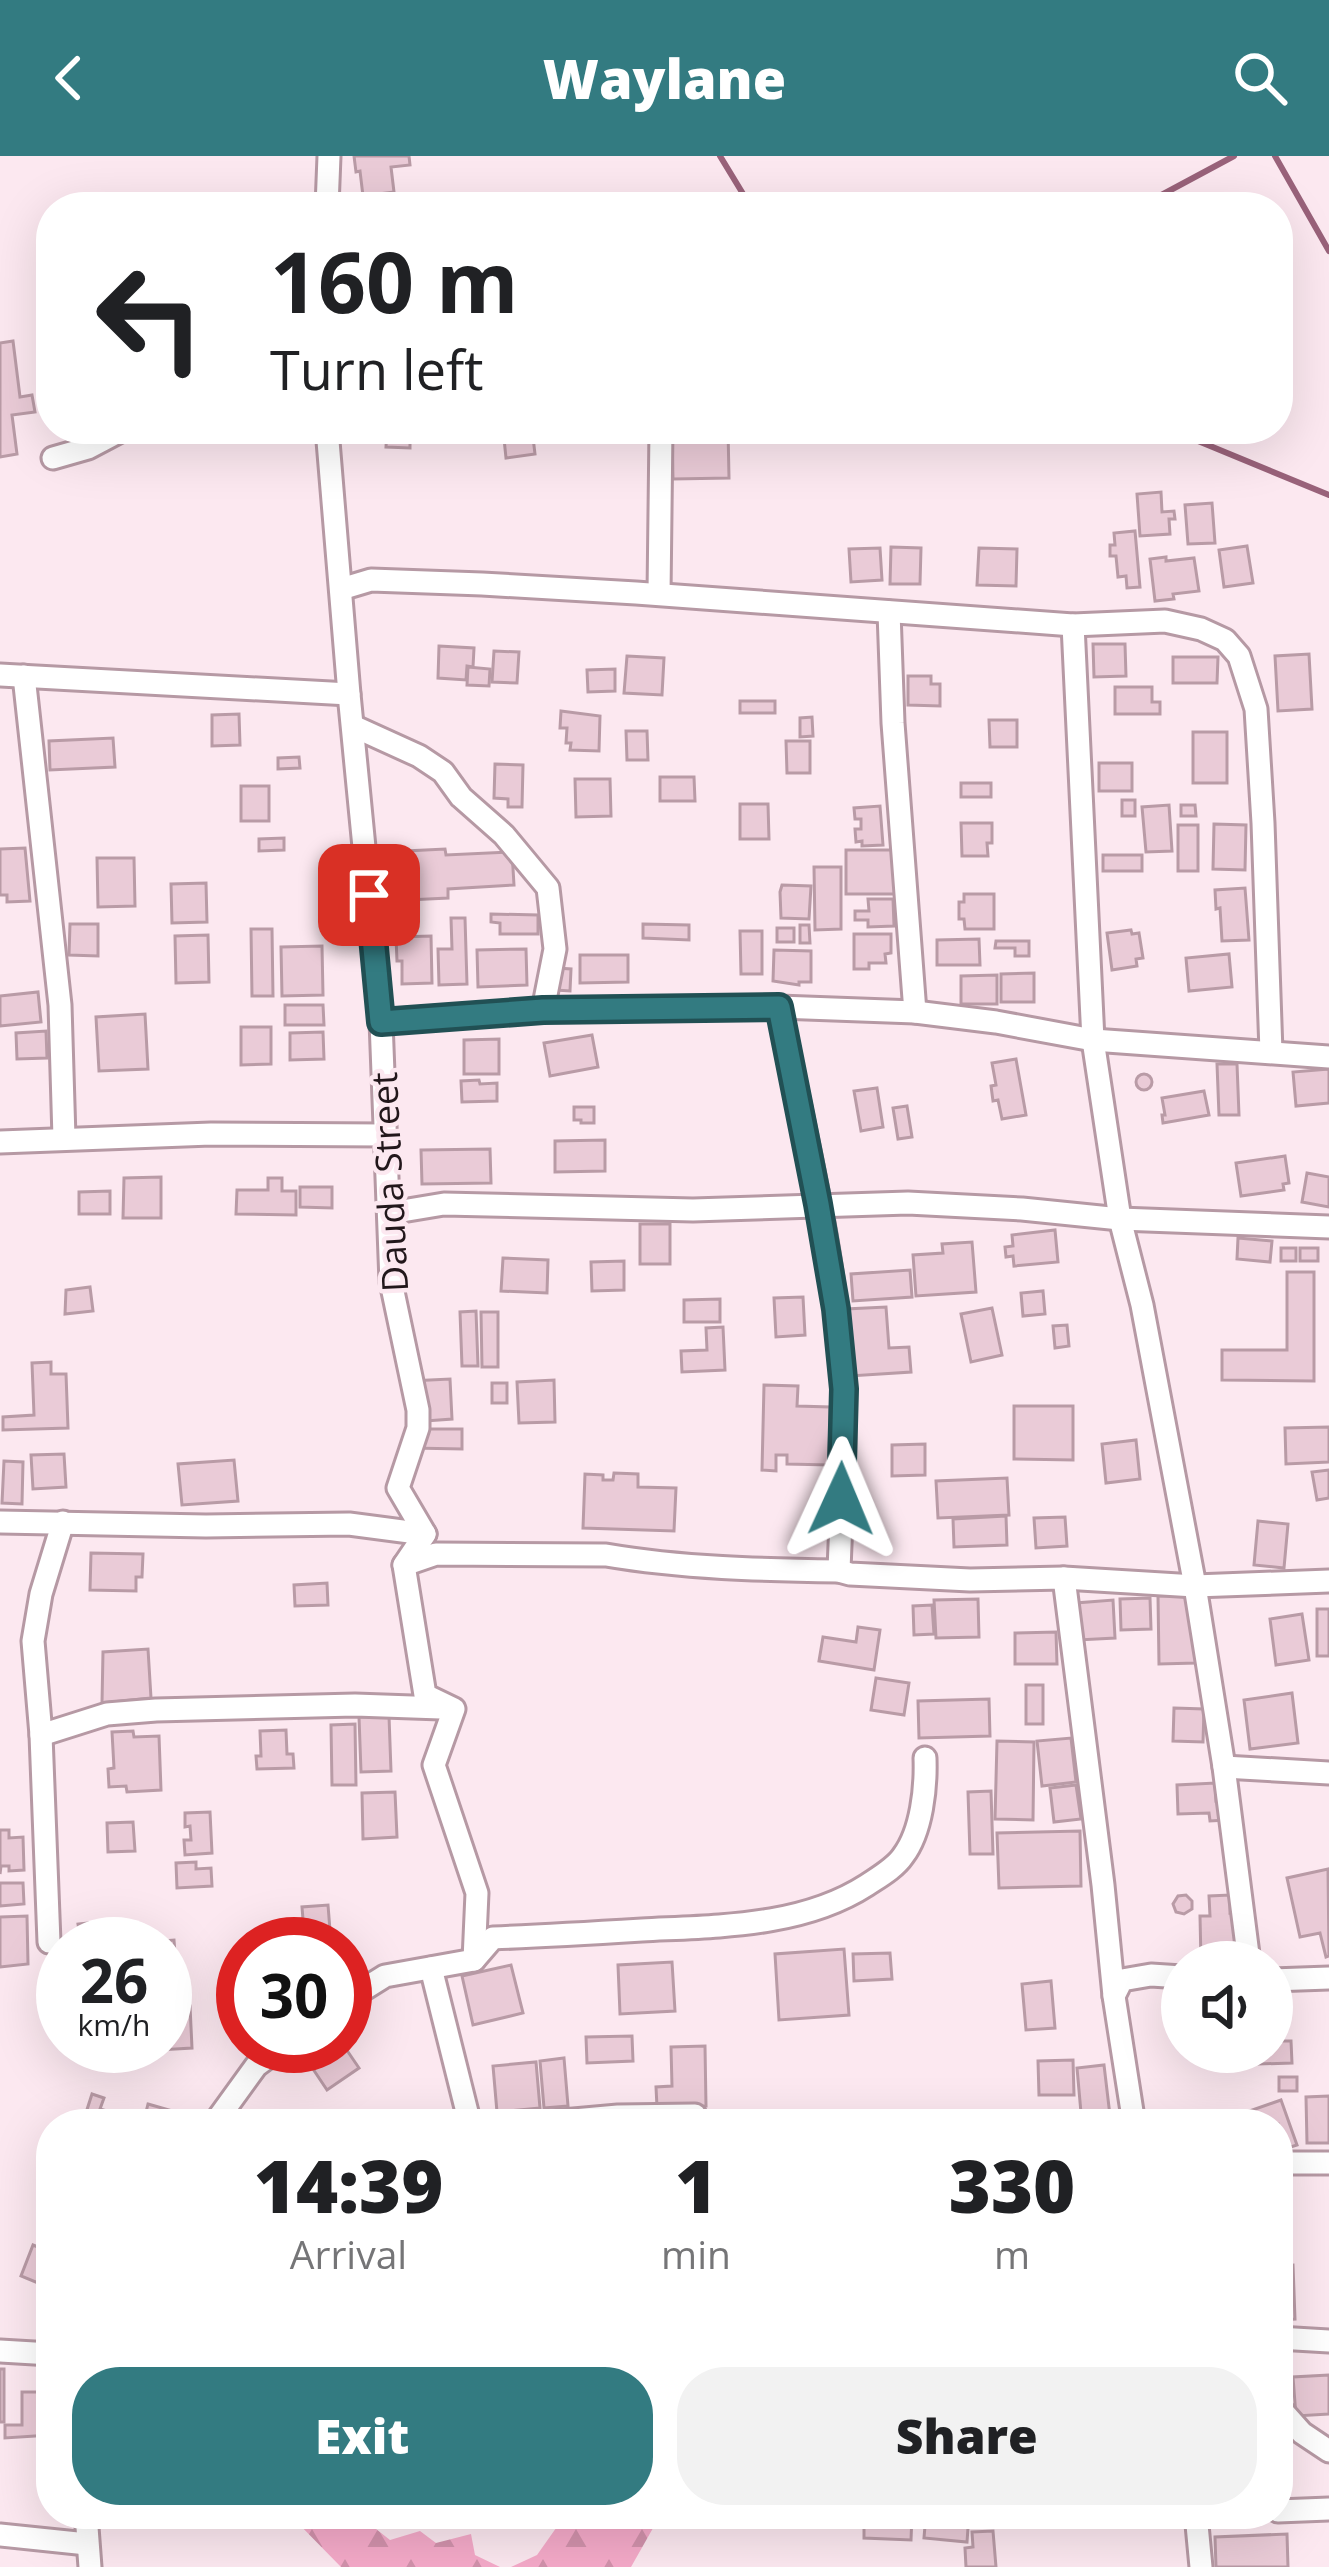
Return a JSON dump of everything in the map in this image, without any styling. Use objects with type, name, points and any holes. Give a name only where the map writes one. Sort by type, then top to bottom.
[{"type":"street","points":[[328,192],[329,156]]},
{"type":"street","points":[[53,458],[96,444]]},
{"type":"street","name":"Dauda Street","points":[[328,444],[381,1022],[391,1282],[418,1410],[418,1428],[398,1488],[425,1534]]},
{"type":"street","points":[[659,594],[661,444]]},
{"type":"street","points":[[341,589],[371,580],[659,594],[1073,626],[1165,622],[1201,629],[1225,640],[1238,656],[1256,709],[1270,1052]]},
{"type":"street","points":[[890,612],[893,723],[915,1012]]},
{"type":"street","points":[[1073,626],[1094,1040],[1120,1219],[1142,1305],[1195,1586],[1246,1941]]},
{"type":"street","points":[[0,675],[349,694]]},
{"type":"street","points":[[24,676],[60,1004],[64,1138]]},
{"type":"street","points":[[353,726],[401,746],[443,772],[548,888],[555,949],[543,1010]]},
{"type":"street","points":[[779,1007],[836,1309],[844,1389],[839,1571]]},
{"type":"street","points":[[381,1022],[543,1010],[779,1007],[915,1012],[1094,1040],[1329,1057]]},
{"type":"street","points":[[0,1142],[211,1134],[386,1135]]},
{"type":"street","points":[[389,1214],[444,1204],[693,1210],[908,1203],[1120,1219],[1329,1227]]},
{"type":"street","points":[[0,1522],[349,1524],[425,1534],[404,1565],[425,1695],[454,1709]]},
{"type":"street","points":[[49,1917],[33,1641],[40,1594],[63,1522]]},
{"type":"street","points":[[404,1565],[436,1554],[607,1555],[768,1570],[970,1580],[1064,1578],[1195,1586],[1329,1581]]},
{"type":"street","points":[[1064,1578],[1132,2109]]},
{"type":"street","points":[[41,1735],[107,1714],[156,1710],[355,1705],[454,1709]]},
{"type":"street","points":[[454,1709],[434,1765],[477,1893],[475,1960]]},
{"type":"street","points":[[372,1984],[385,1976],[475,1960],[494,1938],[738,1924],[842,1901],[904,1856],[919,1818],[926,1785],[925,1758]]},
{"type":"street","points":[[1223,1767],[1329,1773]]},
{"type":"street","points":[[431,1968],[466,2109]]},
{"type":"street","points":[[1114,1996],[1122,1980],[1161,1976]]},
{"type":"street","points":[[1293,1979],[1329,1978]]},
{"type":"street","points":[[225,2109],[251,2073]]},
{"type":"street","points":[[1293,2163],[1329,2164]]},
{"type":"street","points":[[1293,2339],[1329,2341]]},
{"type":"street","points":[[0,2351],[36,2353]]},
{"type":"street","points":[[1293,2423],[1329,2451]]},
{"type":"street","points":[[1293,2510],[1329,2509]]},
{"type":"street","points":[[1197,2529],[1201,2567]]},
{"type":"street","points":[[0,2535],[88,2556]]},
{"type":"green space","points":[[304,2529],[376,2529],[390,2540],[420,2531],[436,2543],[471,2534],[475,2555],[500,2567],[341,2567]]},
{"type":"green space","points":[[555,2529],[653,2529],[631,2567],[511,2567],[537,2555]]},
{"type":"building","points":[[354,156],[409,156],[410,165],[391,167],[394,192],[363,192],[360,171],[356,172]]},
{"type":"building","points":[[13,341],[20,397],[32,395],[35,412],[12,415],[17,454],[0,457],[0,343]]},
{"type":"building","points":[[505,444],[534,444],[535,454],[506,458]]},
{"type":"building","points":[[672,444],[728,444],[729,478],[673,479]]},
{"type":"building","points":[[1161,492],[1162,512],[1174,511],[1170,534],[1140,536],[1137,494]]},
{"type":"building","points":[[1212,503],[1215,543],[1188,544],[1185,505]]},
{"type":"building","points":[[1135,531],[1140,587],[1127,588],[1126,576],[1118,577],[1110,545],[1115,545],[1114,533]]},
{"type":"building","points":[[1247,546],[1253,583],[1224,587],[1219,550]]},
{"type":"building","points":[[891,547],[921,548],[920,584],[890,584]]},
{"type":"building","points":[[880,548],[882,580],[851,582],[849,549]]},
{"type":"building","points":[[979,548],[1017,549],[1016,586],[977,585]]},
{"type":"building","points":[[1166,557],[1166,561],[1194,558],[1199,591],[1155,601],[1150,559]]},
{"type":"building","points":[[1093,644],[1125,644],[1126,676],[1094,677]]},
{"type":"building","points":[[439,646],[474,648],[473,667],[467,666],[466,680],[438,678]]},
{"type":"building","points":[[494,651],[519,652],[517,683],[492,682]]},
{"type":"building","points":[[1309,654],[1312,709],[1278,711],[1275,656]]},
{"type":"building","points":[[627,656],[664,658],[662,695],[624,693]]},
{"type":"building","points":[[1173,657],[1218,657],[1217,683],[1173,683]]},
{"type":"building","points":[[468,667],[490,669],[489,686],[467,685]]},
{"type":"building","points":[[615,669],[615,691],[588,692],[587,670]]},
{"type":"building","points":[[908,676],[931,676],[931,684],[940,684],[940,706],[908,705]]},
{"type":"building","points":[[1115,687],[1152,687],[1152,702],[1160,702],[1160,714],[1115,714]]},
{"type":"building","points":[[740,701],[775,701],[775,713],[740,713]]},
{"type":"building","points":[[561,711],[600,716],[599,751],[570,750],[567,728],[560,728]]},
{"type":"building","points":[[239,714],[240,745],[212,746],[212,715]]},
{"type":"building","points":[[812,717],[813,736],[800,737],[800,718]]},
{"type":"building","points":[[989,720],[1017,720],[1017,747],[990,747]]},
{"type":"building","points":[[626,731],[647,731],[648,760],[627,760]]},
{"type":"building","points":[[1193,732],[1227,732],[1227,783],[1193,783]]},
{"type":"building","points":[[113,738],[115,767],[50,770],[49,741]]},
{"type":"building","points":[[786,741],[810,741],[810,773],[787,773]]},
{"type":"building","points":[[299,757],[300,768],[278,769],[278,758]]},
{"type":"building","points":[[1099,763],[1132,763],[1132,791],[1099,791]]},
{"type":"building","points":[[495,764],[523,765],[522,807],[508,807],[508,799],[494,798]]},
{"type":"building","points":[[660,777],[694,777],[695,801],[660,801]]},
{"type":"building","points":[[575,779],[610,779],[611,816],[576,817]]},
{"type":"building","points":[[961,783],[991,783],[991,797],[961,797]]},
{"type":"building","points":[[241,786],[269,786],[269,821],[241,821]]},
{"type":"building","points":[[1122,800],[1135,800],[1135,816],[1122,816]]},
{"type":"building","points":[[740,804],[768,804],[769,839],[740,839]]},
{"type":"building","points":[[1169,805],[1172,851],[1146,852],[1142,807]]},
{"type":"building","points":[[1181,805],[1195,805],[1196,816],[1181,816]]},
{"type":"building","points":[[880,806],[883,845],[862,846],[862,841],[856,842],[855,829],[861,829],[861,819],[855,819],[854,808]]},
{"type":"building","points":[[961,823],[992,823],[988,856],[962,856]]},
{"type":"building","points":[[1214,824],[1246,825],[1245,870],[1213,869]]},
{"type":"building","points":[[1178,825],[1198,825],[1198,871],[1178,871]]},
{"type":"building","points":[[284,838],[284,850],[259,851],[259,839]]},
{"type":"building","points":[[25,848],[30,901],[7,902],[7,895],[0,895],[0,849]]},
{"type":"building","points":[[445,849],[446,855],[512,852],[514,885],[448,889],[448,898],[408,900],[406,851]]},
{"type":"building","points":[[846,850],[897,850],[897,894],[846,894]]},
{"type":"building","points":[[1103,855],[1142,855],[1142,871],[1103,871]]},
{"type":"building","points":[[97,858],[134,858],[135,906],[98,907]]},
{"type":"building","points":[[814,867],[841,867],[841,929],[815,930]]},
{"type":"building","points":[[206,883],[207,922],[172,923],[171,884]]},
{"type":"building","points":[[782,885],[811,886],[809,919],[781,918]]},
{"type":"building","points":[[1245,888],[1249,940],[1222,941],[1215,890]]},
{"type":"building","points":[[964,894],[994,894],[994,929],[965,929],[964,919],[959,919]]},
{"type":"building","points":[[868,899],[893,899],[894,926],[868,927],[868,920],[855,920],[855,911],[869,911]]},
{"type":"building","points":[[491,914],[538,915],[538,934],[500,934],[500,923],[491,922]]},
{"type":"building","points":[[451,918],[465,918],[467,984],[439,985],[438,949],[452,949]]},
{"type":"building","points":[[70,924],[98,924],[98,956],[69,955]]},
{"type":"building","points":[[643,924],[689,925],[689,940],[643,938]]},
{"type":"building","points":[[800,925],[809,925],[810,943],[800,943]]},
{"type":"building","points":[[777,928],[794,928],[794,942],[777,942]]},
{"type":"building","points":[[251,929],[272,929],[273,996],[252,996]]},
{"type":"building","points":[[740,931],[762,931],[762,974],[741,974]]},
{"type":"building","points":[[1107,933],[1139,933],[1143,958],[1136,959],[1137,966],[1112,970]]},
{"type":"building","points":[[854,934],[891,934],[886,963],[854,969]]},
{"type":"building","points":[[208,935],[209,982],[176,983],[175,936]]},
{"type":"building","points":[[431,936],[432,983],[402,984],[396,937]]},
{"type":"building","points":[[979,939],[980,965],[937,965],[937,940]]},
{"type":"building","points":[[996,941],[1029,941],[1029,956],[1015,956],[1015,948],[995,948]]},
{"type":"building","points":[[322,946],[323,995],[282,996],[281,947]]},
{"type":"building","points":[[526,949],[527,985],[478,987],[477,950]]},
{"type":"building","points":[[774,950],[811,951],[811,982],[773,981]]},
{"type":"building","points":[[1229,954],[1232,987],[1189,991],[1186,958]]},
{"type":"building","points":[[580,955],[628,955],[628,982],[580,983]]},
{"type":"building","points":[[557,968],[571,969],[570,991],[556,990]]},
{"type":"building","points":[[1034,973],[1034,1002],[1001,1002],[1001,974]]},
{"type":"building","points":[[997,975],[997,1004],[961,1004],[961,976]]},
{"type":"building","points":[[38,992],[41,1022],[0,1026],[0,996]]},
{"type":"building","points":[[285,1005],[323,1005],[324,1025],[285,1025]]},
{"type":"building","points":[[145,1014],[148,1069],[99,1071],[96,1017]]},
{"type":"building","points":[[241,1027],[271,1027],[271,1064],[241,1065]]},
{"type":"building","points":[[46,1031],[47,1058],[17,1059],[16,1033]]},
{"type":"building","points":[[323,1032],[324,1059],[290,1060],[290,1033]]},
{"type":"building","points":[[592,1035],[598,1067],[550,1076],[544,1043]]},
{"type":"building","points":[[499,1039],[499,1074],[464,1074],[464,1040]]},
{"type":"building","points":[[1016,1059],[1026,1115],[1002,1119],[998,1100],[993,1101],[992,1063]]},
{"type":"building","points":[[1217,1064],[1237,1064],[1239,1115],[1219,1115]]},
{"type":"building","points":[[1329,1069],[1329,1103],[1296,1106],[1293,1072]]},
{"type":"building","points":[[1144,1074],[1152,1082],[1144,1090],[1136,1082]]},
{"type":"building","points":[[479,1080],[480,1084],[497,1083],[497,1101],[462,1102],[461,1081]]},
{"type":"building","points":[[877,1088],[883,1127],[861,1131],[854,1091]]},
{"type":"building","points":[[1204,1091],[1209,1115],[1163,1123],[1162,1098]]},
{"type":"building","points":[[907,1106],[912,1137],[898,1139],[893,1108]]},
{"type":"building","points":[[574,1107],[594,1107],[594,1123],[574,1120]]},
{"type":"building","points":[[605,1140],[605,1171],[555,1172],[555,1141]]},
{"type":"building","points":[[490,1149],[491,1183],[422,1184],[421,1150]]},
{"type":"building","points":[[1285,1156],[1289,1183],[1283,1184],[1284,1190],[1241,1196],[1236,1163]]},
{"type":"building","points":[[1307,1173],[1329,1177],[1329,1207],[1302,1202]]},
{"type":"building","points":[[161,1177],[161,1218],[123,1218],[124,1178]]},
{"type":"building","points":[[268,1178],[282,1178],[282,1191],[296,1191],[296,1215],[236,1214],[237,1190],[268,1190]]},
{"type":"building","points":[[300,1187],[332,1187],[332,1208],[300,1207]]},
{"type":"building","points":[[110,1191],[110,1214],[79,1214],[79,1192]]},
{"type":"building","points":[[640,1224],[670,1224],[670,1264],[640,1264]]},
{"type":"building","points":[[1055,1230],[1058,1262],[1014,1266],[1013,1256],[1006,1257],[1005,1247],[1013,1246],[1012,1235]]},
{"type":"building","points":[[1238,1238],[1272,1241],[1270,1262],[1237,1259]]},
{"type":"building","points":[[972,1242],[976,1292],[916,1296],[913,1255],[943,1253],[942,1244]]},
{"type":"building","points":[[1281,1248],[1296,1248],[1296,1261],[1281,1261]]},
{"type":"building","points":[[1300,1248],[1318,1248],[1318,1261],[1300,1261]]},
{"type":"building","points":[[503,1258],[548,1260],[547,1293],[501,1291]]},
{"type":"building","points":[[624,1261],[624,1290],[592,1291],[591,1262]]},
{"type":"building","points":[[910,1270],[912,1297],[853,1301],[851,1274]]},
{"type":"building","points":[[1287,1272],[1314,1272],[1314,1381],[1222,1380],[1222,1350],[1287,1350]]},
{"type":"building","points":[[90,1287],[93,1311],[65,1314],[66,1290]]},
{"type":"building","points":[[1043,1291],[1045,1314],[1023,1316],[1021,1293]]},
{"type":"building","points":[[803,1297],[805,1335],[776,1337],[774,1298]]},
{"type":"building","points":[[720,1299],[720,1322],[684,1322],[684,1300]]},
{"type":"building","points":[[886,1307],[889,1348],[909,1347],[911,1372],[850,1376],[846,1309]]},
{"type":"building","points":[[992,1308],[1002,1355],[971,1362],[961,1314]]},
{"type":"building","points":[[476,1311],[478,1366],[462,1366],[460,1312]]},
{"type":"building","points":[[481,1312],[498,1312],[498,1367],[482,1367]]},
{"type":"building","points":[[1067,1325],[1069,1346],[1055,1348],[1053,1326]]},
{"type":"building","points":[[723,1327],[725,1370],[682,1372],[681,1351],[707,1350],[706,1328]]},
{"type":"building","points":[[51,1362],[51,1374],[66,1374],[68,1428],[3,1430],[3,1417],[34,1415],[32,1363]]},
{"type":"building","points":[[450,1379],[452,1419],[412,1422],[410,1381]]},
{"type":"building","points":[[554,1380],[555,1422],[519,1423],[517,1382]]},
{"type":"building","points":[[492,1383],[507,1383],[507,1403],[492,1403]]},
{"type":"building","points":[[764,1385],[798,1386],[797,1406],[830,1407],[829,1465],[787,1464],[787,1455],[776,1455],[776,1471],[762,1470]]},
{"type":"building","points":[[1014,1406],[1073,1406],[1073,1460],[1014,1459]]},
{"type":"building","points":[[1329,1427],[1329,1462],[1286,1464],[1285,1428]]},
{"type":"building","points":[[412,1429],[462,1429],[462,1449],[412,1448]]},
{"type":"building","points":[[1136,1440],[1140,1479],[1106,1483],[1102,1444]]},
{"type":"building","points":[[925,1444],[925,1475],[892,1476],[892,1445]]},
{"type":"building","points":[[64,1454],[66,1487],[33,1489],[31,1455]]},
{"type":"building","points":[[234,1460],[238,1501],[182,1505],[178,1464]]},
{"type":"building","points":[[4,1461],[23,1462],[22,1504],[2,1503]]},
{"type":"building","points":[[1329,1470],[1329,1498],[1317,1500],[1312,1472]]},
{"type":"building","points":[[614,1473],[638,1474],[638,1487],[676,1488],[674,1531],[583,1528],[585,1474],[613,1480]]},
{"type":"building","points":[[1007,1478],[1009,1515],[938,1518],[936,1481]]},
{"type":"building","points":[[1006,1516],[1007,1545],[954,1547],[953,1519]]},
{"type":"building","points":[[1065,1517],[1067,1546],[1036,1548],[1034,1518]]},
{"type":"building","points":[[1258,1521],[1288,1524],[1284,1568],[1254,1565]]},
{"type":"building","points":[[91,1553],[143,1554],[136,1591],[90,1590]]},
{"type":"building","points":[[327,1583],[328,1605],[295,1606],[294,1585]]},
{"type":"building","points":[[1195,1595],[1196,1663],[1159,1664],[1158,1596]]},
{"type":"building","points":[[1150,1598],[1151,1629],[1121,1630],[1120,1599]]},
{"type":"building","points":[[978,1599],[979,1637],[936,1638],[934,1600]]},
{"type":"building","points":[[1113,1600],[1115,1638],[1078,1640],[1076,1603]]},
{"type":"building","points":[[932,1605],[934,1634],[914,1635],[913,1606]]},
{"type":"building","points":[[1317,1609],[1329,1609],[1329,1656],[1317,1656]]},
{"type":"building","points":[[1302,1614],[1309,1660],[1276,1665],[1270,1619]]},
{"type":"building","points":[[858,1627],[880,1630],[874,1670],[819,1661],[823,1637],[856,1642]]},
{"type":"building","points":[[1056,1632],[1057,1664],[1015,1664],[1015,1633]]},
{"type":"building","points":[[148,1649],[151,1698],[102,1703],[103,1652]]},
{"type":"building","points":[[876,1678],[909,1683],[904,1715],[871,1710]]},
{"type":"building","points":[[1026,1685],[1043,1685],[1043,1724],[1026,1724]]},
{"type":"building","points":[[1292,1693],[1298,1743],[1250,1749],[1244,1700]]},
{"type":"building","points":[[989,1699],[990,1736],[919,1738],[918,1701]]},
{"type":"building","points":[[1174,1708],[1204,1709],[1203,1742],[1173,1741]]},
{"type":"building","points":[[389,1716],[391,1771],[361,1772],[359,1717]]},
{"type":"building","points":[[355,1724],[356,1785],[332,1785],[331,1725]]},
{"type":"building","points":[[286,1730],[287,1754],[293,1754],[294,1768],[257,1769],[260,1731]]},
{"type":"building","points":[[133,1731],[134,1737],[159,1736],[161,1790],[127,1792],[126,1786],[109,1787],[108,1769],[114,1768],[112,1732]]},
{"type":"building","points":[[1071,1738],[1076,1782],[1042,1786],[1037,1741]]},
{"type":"building","points":[[997,1741],[1034,1742],[1033,1820],[995,1819]]},
{"type":"building","points":[[1215,1783],[1216,1801],[1225,1800],[1226,1820],[1210,1821],[1209,1813],[1178,1814],[1177,1785]]},
{"type":"building","points":[[1076,1785],[1081,1819],[1054,1822],[1050,1788]]},
{"type":"building","points":[[991,1791],[993,1854],[970,1854],[968,1792]]},
{"type":"building","points":[[395,1792],[397,1837],[363,1839],[362,1793]]},
{"type":"building","points":[[210,1812],[212,1853],[185,1855],[184,1840],[191,1840],[185,1813]]},
{"type":"building","points":[[133,1822],[135,1851],[108,1852],[107,1823]]},
{"type":"building","points":[[0,1830],[9,1830],[9,1838],[23,1837],[24,1870],[1,1866],[0,1874]]},
{"type":"building","points":[[1080,1831],[1081,1886],[999,1888],[997,1833]]},
{"type":"building","points":[[196,1862],[196,1869],[211,1868],[212,1886],[177,1888],[176,1863]]},
{"type":"building","points":[[1328,1869],[1326,1957],[1320,1933],[1300,1937],[1287,1878]]},
{"type":"building","points":[[0,1883],[23,1883],[24,1904],[0,1906]]},
{"type":"building","points":[[1186,1895],[1192,1909],[1176,1912],[1173,1904],[1178,1896]]},
{"type":"building","points":[[1230,1895],[1230,1913],[1241,1912],[1242,1941],[1201,1941],[1200,1916],[1210,1916],[1209,1896]]},
{"type":"building","points":[[328,1905],[329,1917],[303,1917],[302,1907]]},
{"type":"building","points":[[27,1916],[28,1964],[0,1967],[0,1917]]},
{"type":"building","points":[[844,1949],[849,2015],[779,2020],[775,1954]]},
{"type":"building","points":[[890,1953],[892,1979],[854,1981],[853,1954]]},
{"type":"building","points":[[672,1962],[675,2011],[620,2014],[618,1965]]},
{"type":"building","points":[[511,1965],[523,2013],[473,2025],[462,1976]]},
{"type":"building","points":[[1051,1981],[1055,2028],[1026,2030],[1022,1984]]},
{"type":"building","points":[[632,2036],[633,2061],[587,2063],[586,2037]]},
{"type":"building","points":[[705,2046],[706,2106],[657,2107],[656,2087],[672,2086],[671,2047]]},
{"type":"building","points":[[564,2058],[568,2106],[544,2108],[540,2061]]},
{"type":"building","points":[[1073,2060],[1074,2095],[1039,2095],[1038,2061]]},
{"type":"building","points":[[536,2062],[540,2108],[497,2109],[493,2066]]},
{"type":"building","points":[[1104,2065],[1109,2109],[1081,2109],[1077,2068]]},
{"type":"building","points":[[316,2073],[352,2073],[327,2090]]},
{"type":"building","points":[[1279,2077],[1297,2077],[1297,2091],[1279,2091]]},
{"type":"building","points":[[92,2094],[104,2098],[100,2109],[87,2109]]},
{"type":"building","points":[[1329,2096],[1329,2143],[1307,2143],[1306,2097]]},
{"type":"building","points":[[1281,2100],[1284,2109],[1255,2109]]},
{"type":"building","points":[[33,2245],[36,2246],[36,2282],[21,2276]]},
{"type":"building","points":[[0,2369],[4,2369],[4,2422],[0,2422]]},
{"type":"building","points":[[1329,2375],[1329,2414],[1296,2416],[1293,2377]]},
{"type":"building","points":[[22,2392],[36,2392],[36,2436],[5,2438],[5,2425],[22,2425]]},
{"type":"building","points":[[864,2529],[911,2529],[911,2540],[864,2538]]},
{"type":"building","points":[[925,2529],[968,2529],[967,2542],[924,2538]]},
{"type":"building","points":[[993,2531],[996,2567],[966,2567],[965,2548],[973,2547],[972,2532]]},
{"type":"building","points":[[1287,2534],[1288,2567],[1216,2567],[1215,2537]]},
{"type":"waterway","points":[[720,156],[742,192]]},
{"type":"waterway","points":[[1167,192],[1234,156]]},
{"type":"waterway","points":[[1275,156],[1329,251]]},
{"type":"waterway","points":[[1205,444],[1329,495]]},
{"type":"route","points":[[369,895],[381,1022],[543,1010],[779,1007],[836,1309],[844,1389],[841,1499]]}]
